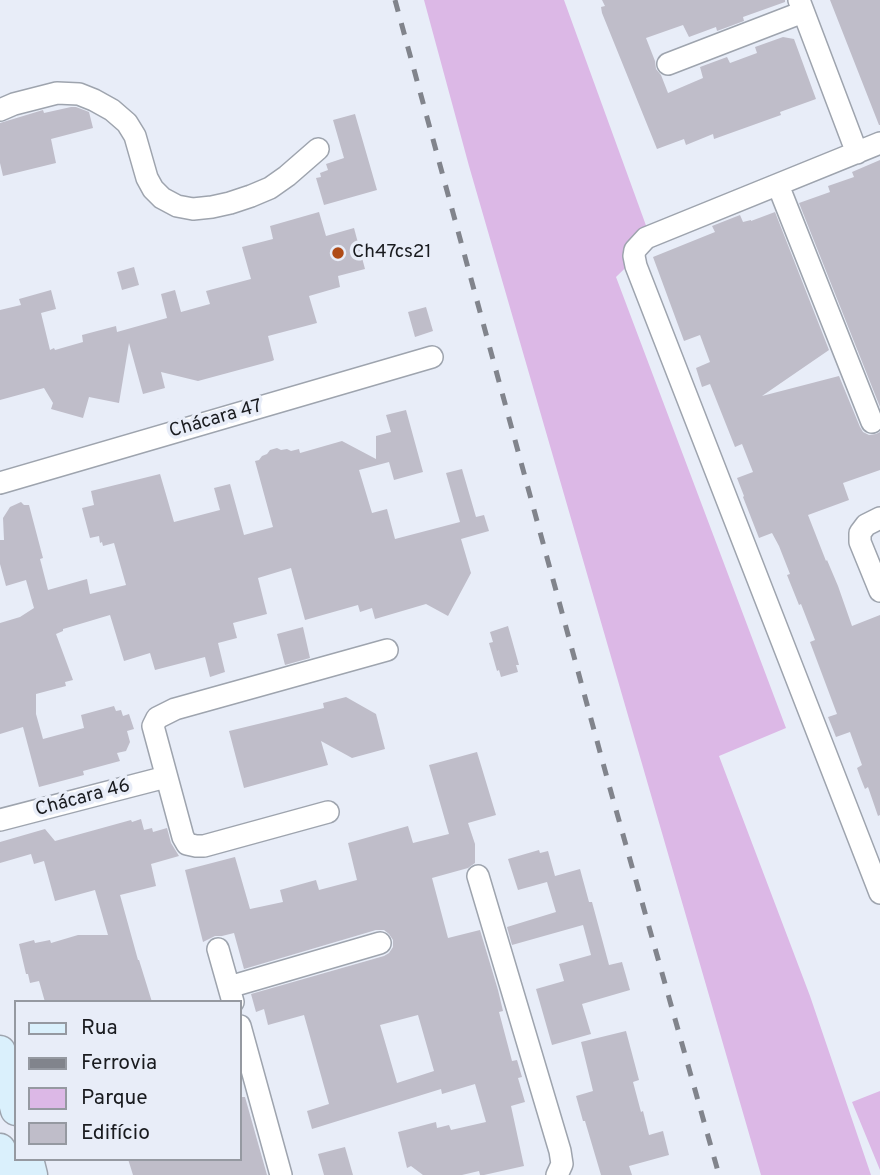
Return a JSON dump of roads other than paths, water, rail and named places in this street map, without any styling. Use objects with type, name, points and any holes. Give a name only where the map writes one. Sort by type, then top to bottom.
[{"type":"main road","points":[[0,1051],[14,1103]]},
{"type":"main road","points":[[0,1149],[8,1175]]},
{"type":"street","points":[[668,64],[801,6],[857,153]]},
{"type":"street","points":[[0,110],[57,93],[79,94],[94,100],[113,110],[127,123],[135,136],[153,190],[177,206],[193,209],[230,203],[270,188],[318,149]]},
{"type":"street","points":[[880,143],[646,238],[635,250],[634,256],[880,893]]},
{"type":"street","points":[[778,185],[872,422]]},
{"type":"street","name":"Chácara 47","points":[[0,483],[432,357]]},
{"type":"street","points":[[880,518],[866,525],[860,533],[860,542],[880,591]]},
{"type":"street","points":[[328,812],[204,846],[187,844],[153,726],[157,718],[167,712],[387,650]]},
{"type":"street","name":"Chácara 46","points":[[0,820],[166,777]]},
{"type":"street","points":[[478,876],[560,1152],[562,1164],[557,1175]]},
{"type":"street","points":[[218,949],[231,994],[380,943]]},
{"type":"street","points":[[242,1041],[249,1093],[281,1175]]},
{"type":"railway","points":[[395,0],[609,785],[719,1175]]},
{"type":"place","name":"Ch47cs21","points":[[338,253]]}]
